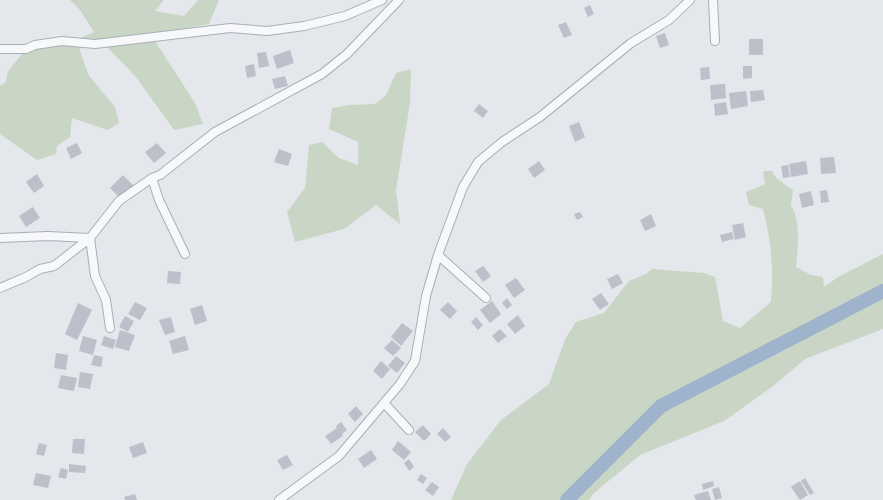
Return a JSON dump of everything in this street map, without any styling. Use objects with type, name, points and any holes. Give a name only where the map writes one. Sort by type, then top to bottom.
[{"type":"street","points":[[0,49],[26,49],[35,45],[62,41],[95,44],[230,28],[267,31],[304,26],[345,16],[382,0]]},
{"type":"street","points":[[0,288],[26,277],[40,269],[54,266],[90,238],[119,201],[152,178],[160,175],[215,132],[322,74],[347,54],[399,0]]},
{"type":"street","points":[[279,500],[340,456],[400,384],[415,362],[426,296],[438,255],[462,187],[478,162],[502,142],[540,117],[631,43],[669,20],[690,0]]},
{"type":"street","points":[[713,0],[715,41]]},
{"type":"street","points":[[152,178],[159,200],[185,254]]},
{"type":"street","points":[[0,238],[48,236],[90,238]]},
{"type":"street","points":[[90,238],[94,276],[106,300],[110,328]]},
{"type":"street","points":[[438,255],[486,298]]},
{"type":"street","points":[[384,403],[409,430]]},
{"type":"green space","points":[[70,0],[164,0],[155,11],[184,16],[198,0],[219,0],[209,24],[164,32],[155,41],[195,103],[203,124],[174,130],[136,77],[103,43],[77,42],[89,76],[115,107],[119,123],[108,130],[72,118],[70,137],[57,146],[56,154],[37,160],[0,134],[0,86],[6,82],[8,71],[26,49],[72,42],[94,32],[80,10]]},
{"type":"green space","points":[[411,69],[410,103],[396,190],[400,224],[376,205],[344,229],[295,242],[287,212],[305,188],[309,145],[322,142],[339,158],[358,165],[358,142],[329,129],[332,108],[349,105],[375,104],[386,95],[396,73]]},
{"type":"green space","points":[[763,171],[772,171],[776,178],[793,190],[791,205],[798,227],[796,267],[811,275],[823,277],[824,287],[838,277],[883,254],[883,329],[805,359],[772,387],[724,421],[640,455],[594,493],[589,500],[451,500],[467,464],[501,420],[549,384],[565,339],[576,322],[604,313],[629,281],[646,274],[652,269],[704,273],[715,277],[723,321],[740,328],[771,302],[772,267],[766,221],[763,209],[749,205],[746,192],[765,184]]},
{"type":"building","points":[[590,5],[594,14],[588,17],[584,8]]},
{"type":"building","points":[[566,22],[572,35],[564,38],[558,25]]},
{"type":"building","points":[[665,33],[669,45],[660,48],[656,36]]},
{"type":"building","points":[[749,39],[763,39],[763,55],[749,55]]},
{"type":"building","points":[[290,50],[294,63],[277,69],[273,56]]},
{"type":"building","points":[[266,52],[269,66],[259,68],[257,53]]},
{"type":"building","points":[[254,64],[256,76],[247,78],[245,66]]},
{"type":"building","points":[[743,66],[752,66],[752,78],[743,79]]},
{"type":"building","points":[[709,67],[710,79],[701,80],[700,68]]},
{"type":"building","points":[[285,76],[288,86],[275,89],[272,79]]},
{"type":"building","points":[[725,84],[726,98],[711,100],[710,85]]},
{"type":"building","points":[[763,90],[765,100],[751,102],[750,91]]},
{"type":"building","points":[[746,91],[748,106],[731,109],[729,93]]},
{"type":"building","points":[[726,102],[728,114],[715,116],[714,104]]},
{"type":"building","points":[[479,104],[488,111],[483,118],[474,111]]},
{"type":"building","points":[[579,122],[585,137],[575,142],[569,126]]},
{"type":"building","points":[[77,143],[82,153],[71,159],[66,148]]},
{"type":"building","points":[[157,143],[166,153],[154,163],[145,152]]},
{"type":"building","points":[[279,149],[292,154],[288,166],[274,162]]},
{"type":"building","points":[[834,157],[836,173],[821,174],[820,158]]},
{"type":"building","points":[[539,161],[545,170],[534,178],[528,169]]},
{"type":"building","points":[[806,161],[808,174],[791,177],[789,164]]},
{"type":"building","points":[[788,165],[790,177],[783,178],[781,166]]},
{"type":"building","points":[[37,174],[44,186],[34,193],[26,182]]},
{"type":"building","points":[[123,175],[135,187],[122,200],[110,188]]},
{"type":"building","points":[[827,190],[829,202],[821,203],[820,191]]},
{"type":"building","points":[[811,191],[814,205],[802,208],[799,194]]},
{"type":"building","points":[[33,207],[40,218],[26,227],[19,216]]},
{"type":"building","points":[[580,212],[583,217],[577,220],[574,214]]},
{"type":"building","points":[[651,214],[656,226],[645,231],[640,220]]},
{"type":"building","points":[[743,223],[746,237],[735,240],[732,225]]},
{"type":"building","points":[[732,232],[734,239],[722,242],[720,235]]},
{"type":"building","points":[[483,266],[491,276],[483,282],[475,271]]},
{"type":"building","points":[[168,271],[181,272],[180,284],[167,283]]},
{"type":"building","points":[[618,274],[623,283],[612,289],[607,279]]},
{"type":"building","points":[[516,278],[525,290],[514,298],[505,285]]},
{"type":"building","points":[[601,293],[609,304],[600,310],[592,299]]},
{"type":"building","points":[[507,298],[512,305],[507,309],[502,303]]},
{"type":"building","points":[[492,301],[501,314],[490,323],[480,310]]},
{"type":"building","points":[[135,302],[147,308],[140,320],[128,314]]},
{"type":"building","points":[[448,302],[457,311],[450,319],[440,310]]},
{"type":"building","points":[[78,303],[92,310],[77,340],[65,334]]},
{"type":"building","points":[[202,305],[207,321],[195,325],[190,309]]},
{"type":"building","points":[[518,315],[525,326],[515,334],[507,324]]},
{"type":"building","points":[[125,316],[134,321],[128,332],[119,327]]},
{"type":"building","points":[[171,317],[175,332],[165,335],[159,320]]},
{"type":"building","points":[[476,317],[483,325],[478,330],[471,322]]},
{"type":"building","points":[[402,323],[413,331],[401,346],[391,337]]},
{"type":"building","points":[[500,329],[507,336],[498,343],[492,336]]},
{"type":"building","points":[[120,330],[135,335],[129,351],[115,347]]},
{"type":"building","points":[[83,336],[97,340],[93,355],[79,351]]},
{"type":"building","points":[[104,336],[116,340],[113,349],[101,345]]},
{"type":"building","points":[[185,336],[189,350],[173,354],[169,341]]},
{"type":"building","points":[[392,340],[401,348],[393,356],[384,348]]},
{"type":"building","points":[[56,353],[68,355],[66,370],[54,368]]},
{"type":"building","points":[[94,355],[103,357],[101,367],[91,365]]},
{"type":"building","points":[[396,356],[405,363],[397,373],[388,366]]},
{"type":"building","points":[[381,361],[390,369],[382,379],[373,371]]},
{"type":"building","points":[[80,372],[93,374],[90,389],[78,387]]},
{"type":"building","points":[[61,375],[77,378],[74,391],[58,388]]},
{"type":"building","points":[[356,406],[363,414],[355,422],[348,414]]},
{"type":"building","points":[[341,422],[347,430],[342,434],[343,436],[331,444],[325,436],[337,428],[336,426]]},
{"type":"building","points":[[423,425],[431,434],[424,441],[415,432]]},
{"type":"building","points":[[443,428],[451,437],[445,442],[437,434]]},
{"type":"building","points":[[73,439],[85,439],[84,454],[72,453]]},
{"type":"building","points":[[398,441],[411,452],[404,460],[392,450]]},
{"type":"building","points":[[143,442],[147,453],[133,458],[129,447]]},
{"type":"building","points":[[39,443],[47,445],[44,456],[36,454]]},
{"type":"building","points":[[371,450],[377,459],[364,468],[358,459]]},
{"type":"building","points":[[287,455],[293,465],[283,470],[277,460]]},
{"type":"building","points":[[409,459],[414,467],[409,471],[404,463]]},
{"type":"building","points":[[69,464],[86,466],[85,473],[69,472]]},
{"type":"building","points":[[61,468],[68,470],[66,479],[58,477]]},
{"type":"building","points":[[36,473],[51,476],[48,488],[33,485]]},
{"type":"building","points":[[421,474],[427,478],[423,484],[417,480]]},
{"type":"building","points":[[805,478],[814,493],[810,495],[801,481]]},
{"type":"building","points":[[713,481],[714,486],[703,490],[702,484]]},
{"type":"building","points":[[800,481],[808,495],[800,500],[791,487]]},
{"type":"building","points":[[432,482],[439,487],[433,496],[425,490]]},
{"type":"building","points":[[719,487],[722,498],[715,500],[712,489]]},
{"type":"building","points":[[708,491],[711,500],[696,500],[694,495]]},
{"type":"building","points":[[135,494],[137,500],[125,500],[124,497]]},
{"type":"waterway","points":[[567,500],[661,406],[883,291]]}]
